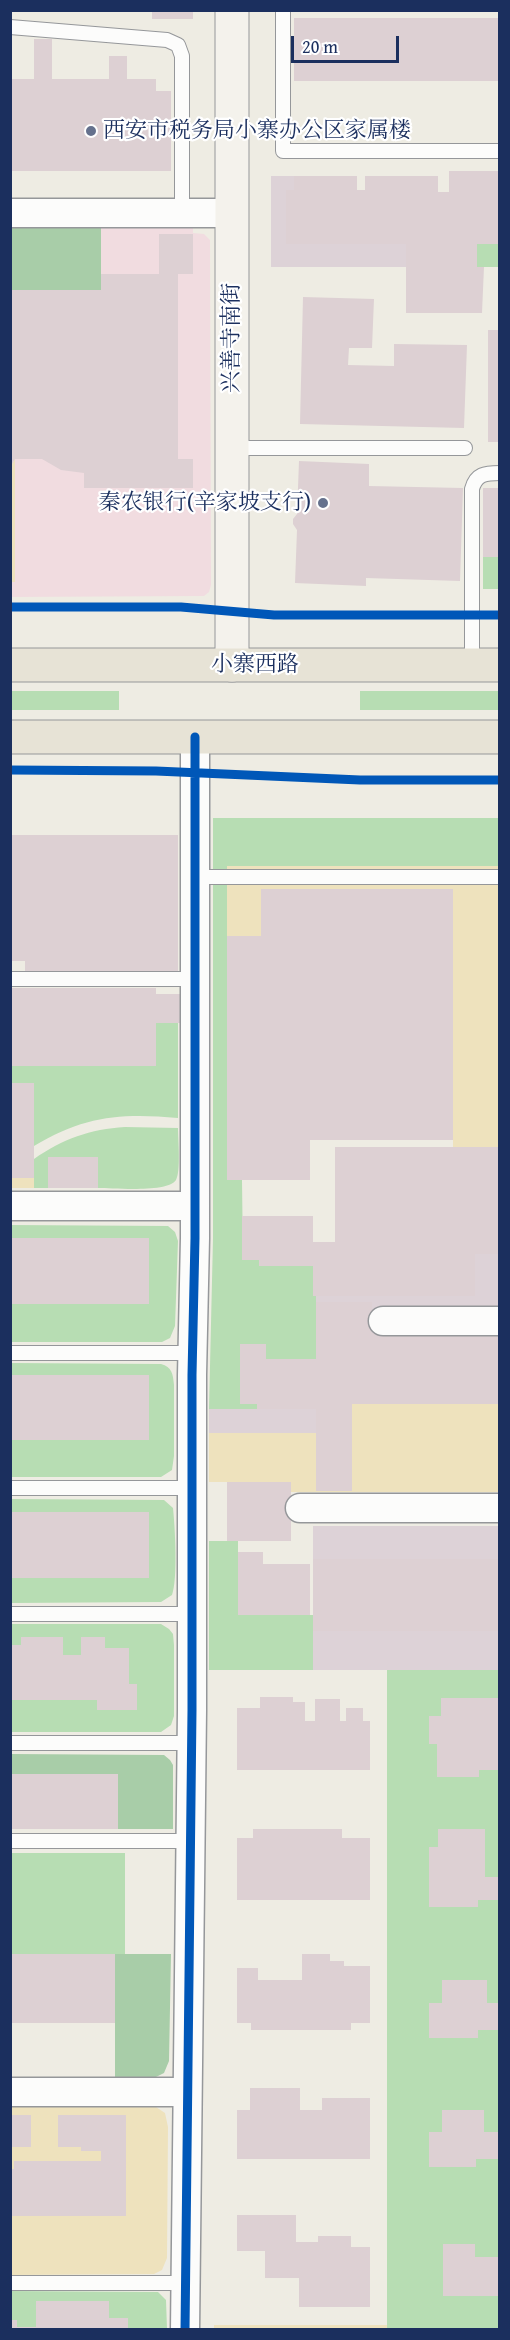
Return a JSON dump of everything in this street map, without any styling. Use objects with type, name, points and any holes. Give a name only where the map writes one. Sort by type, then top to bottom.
[{"type":"main road","name":"小寨西路","points":[[10,664],[486,664]]},
{"type":"main road","points":[[10,737],[500,737]]},
{"type":"street","name":"兴善寺南街","points":[[232,10],[232,664]]},
{"type":"street","points":[[10,213],[232,213]]},
{"type":"street","points":[[185,2330],[195,1206],[195,737]]},
{"type":"street","points":[[10,1206],[195,1206]]},
{"type":"street","points":[[383,1321],[500,1321]]},
{"type":"street","points":[[300,1509],[500,1509]]},
{"type":"street","points":[[10,2092],[186,2092]]},
{"type":"lane","points":[[283,10],[283,151],[500,151]]},
{"type":"lane","points":[[10,27],[167,40],[178,45],[182,56],[182,213]]},
{"type":"lane","points":[[232,448],[465,448]]},
{"type":"lane","points":[[486,664],[472,489],[474,482],[482,474],[500,473]]},
{"type":"lane","points":[[195,877],[500,877]]},
{"type":"lane","points":[[10,979],[195,979]]},
{"type":"lane","points":[[10,1353],[192,1353]]},
{"type":"lane","points":[[10,1488],[192,1488]]},
{"type":"lane","points":[[10,1614],[192,1614]]},
{"type":"lane","points":[[10,1743],[191,1743]]},
{"type":"lane","points":[[10,1841],[191,1841]]},
{"type":"lane","points":[[10,2283],[185,2283]]},
{"type":"shaded area","points":[[271,176],[294,176],[294,190],[286,190],[286,244],[406,244],[406,267],[271,267]]},
{"type":"shaded area","points":[[10,223],[193,223],[193,233],[204,234],[210,240],[211,585],[209,592],[204,596],[11,597]]},
{"type":"shaded area","points":[[475,1254],[499,1254],[499,1333],[372,1333],[372,1302],[316,1302],[316,1296]]},
{"type":"shaded area","points":[[209,1409],[316,1409],[316,1433],[209,1433]]},
{"type":"shaded area","points":[[313,1526],[499,1526],[499,1559],[313,1559]]},
{"type":"shaded area","points":[[313,1631],[499,1631],[499,1670],[313,1670]]},
{"type":"green space","points":[[10,223],[101,223],[101,290],[11,290]]},
{"type":"green space","points":[[477,244],[499,244],[499,267],[477,267]]},
{"type":"green space","points":[[483,557],[499,557],[499,589],[483,589]]},
{"type":"green space","points":[[11,691],[119,691],[119,710],[11,710]]},
{"type":"green space","points":[[360,691],[499,691],[499,710],[360,710]]},
{"type":"green space","points":[[213,818],[499,818],[499,866],[227,866],[227,1179],[242,1180],[243,1260],[259,1260],[259,1266],[313,1266],[316,1296],[316,1359],[266,1359],[266,1344],[241,1344],[240,1404],[257,1404],[257,1409],[209,1409],[213,1238]]},
{"type":"green space","points":[[156,1023],[178,1023],[178,1118],[138,1116],[103,1119],[70,1128],[34,1146],[34,1083],[11,1083],[10,1066]]},
{"type":"green space","points":[[125,1127],[178,1128],[179,1163],[176,1180],[163,1187],[98,1188],[98,1157],[49,1157],[48,1188],[34,1188],[34,1159],[77,1136]]},
{"type":"green space","points":[[11,1225],[168,1226],[175,1232],[178,1241],[175,1326],[170,1338],[162,1342],[11,1342],[10,1304],[149,1304],[11,1238]]},
{"type":"green space","points":[[11,1363],[161,1364],[168,1367],[174,1385],[172,1470],[161,1477],[11,1477],[10,1440],[149,1440],[148,1375],[11,1375]]},
{"type":"green space","points":[[11,1499],[164,1500],[173,1508],[174,1517],[175,1565],[172,1595],[161,1602],[11,1603]]},
{"type":"green space","points":[[209,1541],[238,1541],[238,1615],[313,1615],[313,1670],[209,1670]]},
{"type":"green space","points":[[10,1624],[161,1624],[169,1629],[173,1634],[174,1645],[174,1716],[171,1725],[161,1732],[11,1732],[11,1700],[137,1684],[129,1684],[105,1648],[104,1637],[81,1637],[81,1655],[63,1655],[63,1637],[21,1637],[21,1645],[11,1645]]},
{"type":"green space","points":[[387,1670],[499,1670],[499,1698],[442,1698],[441,1716],[429,1717],[429,1744],[437,1744],[437,1777],[478,1777],[479,1770],[499,1770],[499,1877],[485,1877],[485,1830],[438,1829],[438,1847],[429,1847],[429,1906],[478,1907],[478,1900],[499,1900],[499,2003],[429,2003],[429,2038],[477,2038],[478,2030],[499,2030],[499,2132],[484,2132],[484,2110],[442,2110],[442,2132],[429,2132],[429,2167],[475,2167],[476,2159],[499,2159],[499,2257],[475,2257],[474,2244],[443,2244],[443,2296],[499,2296],[499,2329],[387,2329]]},
{"type":"green space","points":[[10,1754],[164,1755],[173,1765],[173,1829],[118,1829],[118,1774],[11,1774]]},
{"type":"green space","points":[[10,1853],[125,1853],[125,1954],[11,1954]]},
{"type":"green space","points":[[115,1954],[171,1954],[169,2061],[164,2073],[156,2077],[115,2077]]},
{"type":"green space","points":[[10,2291],[158,2292],[166,2300],[167,2329],[128,2329],[109,2318],[109,2301],[36,2327],[17,2327],[16,2320],[11,2320]]},
{"type":"sand","points":[[15,459],[15,582],[11,582],[10,467]]},
{"type":"sand","points":[[227,866],[499,866],[499,1147],[453,1147],[453,889],[261,889],[261,936],[227,936]]},
{"type":"sand","points":[[10,1178],[34,1178],[34,1188],[11,1188]]},
{"type":"sand","points":[[352,1404],[499,1404],[499,1492],[291,1492],[291,1482],[209,1482],[209,1433],[316,1433],[352,1491]]},
{"type":"sand","points":[[10,2107],[156,2107],[165,2113],[168,2127],[167,2258],[162,2270],[154,2274],[11,2275],[11,2216],[126,2216],[126,2115],[58,2115],[58,2147],[81,2147],[81,2151],[101,2151],[101,2161],[14,2161],[14,2169],[11,2169],[11,2147],[31,2147],[31,2115],[11,2115]]},
{"type":"sand","points":[[214,2325],[387,2325],[387,2329],[214,2330]]},
{"type":"building","points":[[152,10],[193,10],[193,19],[152,19]]},
{"type":"building","points":[[294,18],[500,18],[500,81],[294,81]]},
{"type":"building","name":"西安市税务局小寨办公区家属楼","points":[[34,39],[52,39],[52,79],[109,79],[109,56],[127,56],[127,79],[156,79],[156,91],[171,91],[171,171],[10,171],[10,79],[34,79]]},
{"type":"building","points":[[449,171],[500,171],[500,244],[477,244],[477,267],[484,267],[482,313],[406,313],[406,244],[286,244],[286,190],[294,190],[294,176],[357,176],[357,190],[365,190],[365,176],[438,176],[438,192],[449,192]]},
{"type":"building","points":[[159,234],[193,234],[193,274],[178,274],[178,459],[193,459],[193,488],[84,488],[84,473],[61,470],[42,459],[15,459],[10,467],[10,290],[101,290],[101,274],[159,274]]},
{"type":"building","points":[[303,297],[374,299],[372,348],[349,348],[348,365],[394,366],[394,344],[467,345],[464,428],[300,424]]},
{"type":"building","points":[[488,330],[500,330],[500,442],[488,442]]},
{"type":"building","points":[[299,461],[369,464],[369,486],[463,488],[460,581],[366,578],[366,586],[295,583],[297,530],[293,519],[297,514]]},
{"type":"building","points":[[483,488],[500,488],[500,557],[483,557]]},
{"type":"building","points":[[10,835],[178,835],[178,971],[25,971],[25,961],[10,961]]},
{"type":"building","points":[[261,889],[453,889],[453,1140],[310,1140],[310,1180],[227,1180],[227,936],[261,936]]},
{"type":"building","points":[[10,988],[156,988],[156,994],[181,994],[181,1023],[156,1023],[156,1066],[10,1066]]},
{"type":"building","points":[[10,1083],[34,1083],[34,1178],[10,1178]]},
{"type":"building","points":[[335,1147],[500,1147],[500,1254],[475,1254],[475,1296],[313,1296],[313,1266],[259,1266],[259,1260],[242,1260],[242,1216],[313,1216],[313,1242],[335,1242]]},
{"type":"building","points":[[48,1157],[98,1157],[98,1188],[48,1188]]},
{"type":"building","points":[[10,1238],[149,1238],[149,1304],[10,1304]]},
{"type":"building","points":[[316,1302],[372,1302],[372,1333],[500,1333],[500,1404],[352,1404],[352,1491],[316,1491],[316,1409],[257,1409],[257,1404],[240,1404],[240,1344],[266,1344],[266,1359],[316,1359]]},
{"type":"building","points":[[10,1375],[149,1375],[149,1440],[10,1440]]},
{"type":"building","points":[[227,1482],[291,1482],[291,1541],[227,1541]]},
{"type":"building","points":[[10,1512],[149,1512],[149,1578],[10,1578]]},
{"type":"building","points":[[238,1552],[263,1552],[263,1564],[310,1564],[310,1615],[238,1615]]},
{"type":"building","points":[[313,1559],[500,1559],[500,1631],[313,1631]]},
{"type":"building","points":[[21,1637],[63,1637],[63,1655],[81,1655],[81,1637],[105,1637],[105,1648],[129,1648],[129,1684],[137,1684],[137,1710],[97,1710],[97,1700],[10,1700],[10,1645],[21,1645]]},
{"type":"building","points":[[260,1697],[293,1697],[293,1702],[305,1702],[305,1721],[315,1721],[315,1699],[340,1699],[340,1721],[346,1721],[346,1708],[363,1708],[363,1721],[370,1721],[370,1770],[237,1770],[237,1708],[260,1708]]},
{"type":"building","points":[[441,1698],[500,1698],[500,1770],[479,1770],[479,1777],[437,1777],[437,1744],[429,1744],[429,1716],[441,1716]]},
{"type":"building","points":[[10,1774],[118,1774],[118,1829],[10,1829]]},
{"type":"building","points":[[253,1829],[342,1829],[342,1838],[370,1838],[370,1900],[237,1900],[237,1838],[253,1838]]},
{"type":"building","points":[[438,1829],[485,1829],[485,1877],[500,1877],[500,1900],[478,1900],[478,1907],[429,1907],[429,1847],[438,1847]]},
{"type":"building","points":[[10,1954],[115,1954],[115,2023],[10,2023]]},
{"type":"building","points":[[302,1954],[330,1954],[330,1961],[344,1961],[344,1966],[370,1966],[370,2023],[351,2023],[351,2030],[251,2030],[251,2023],[237,2023],[237,1968],[258,1968],[258,1980],[302,1980]]},
{"type":"building","points":[[442,1980],[487,1980],[487,2003],[500,2003],[500,2030],[478,2030],[478,2038],[429,2038],[429,2003],[442,2003]]},
{"type":"building","points":[[250,2088],[300,2088],[300,2110],[322,2110],[322,2098],[370,2098],[370,2159],[237,2159],[237,2110],[250,2110]]},
{"type":"building","points":[[442,2110],[484,2110],[484,2132],[500,2132],[500,2159],[476,2159],[476,2167],[429,2167],[429,2132],[442,2132]]},
{"type":"building","points":[[10,2115],[31,2115],[31,2147],[10,2147]]},
{"type":"building","points":[[58,2115],[126,2115],[126,2216],[10,2216],[10,2169],[14,2169],[14,2161],[101,2161],[101,2151],[81,2151],[81,2147],[58,2147]]},
{"type":"building","points":[[237,2215],[296,2215],[296,2242],[318,2242],[318,2236],[351,2236],[351,2247],[370,2247],[370,2307],[299,2307],[299,2278],[265,2278],[265,2251],[237,2251]]},
{"type":"building","points":[[443,2244],[475,2244],[475,2257],[500,2257],[500,2296],[443,2296]]},
{"type":"building","points":[[36,2301],[109,2301],[109,2318],[128,2318],[128,2330],[10,2330],[10,2320],[17,2320],[17,2327],[36,2327]]},
{"type":"cycle path","points":[[10,607],[181,607],[274,615],[500,615]]},
{"type":"cycle path","points":[[185,2330],[195,1238],[195,737]]},
{"type":"cycle path","points":[[10,770],[156,771],[360,780],[500,780]]},
{"type":"place","name":"西安市税务局小寨办公区家属楼","points":[[91,131]]},
{"type":"place","name":"秦农银行(辛家坡支行)","points":[[323,503]]}]
